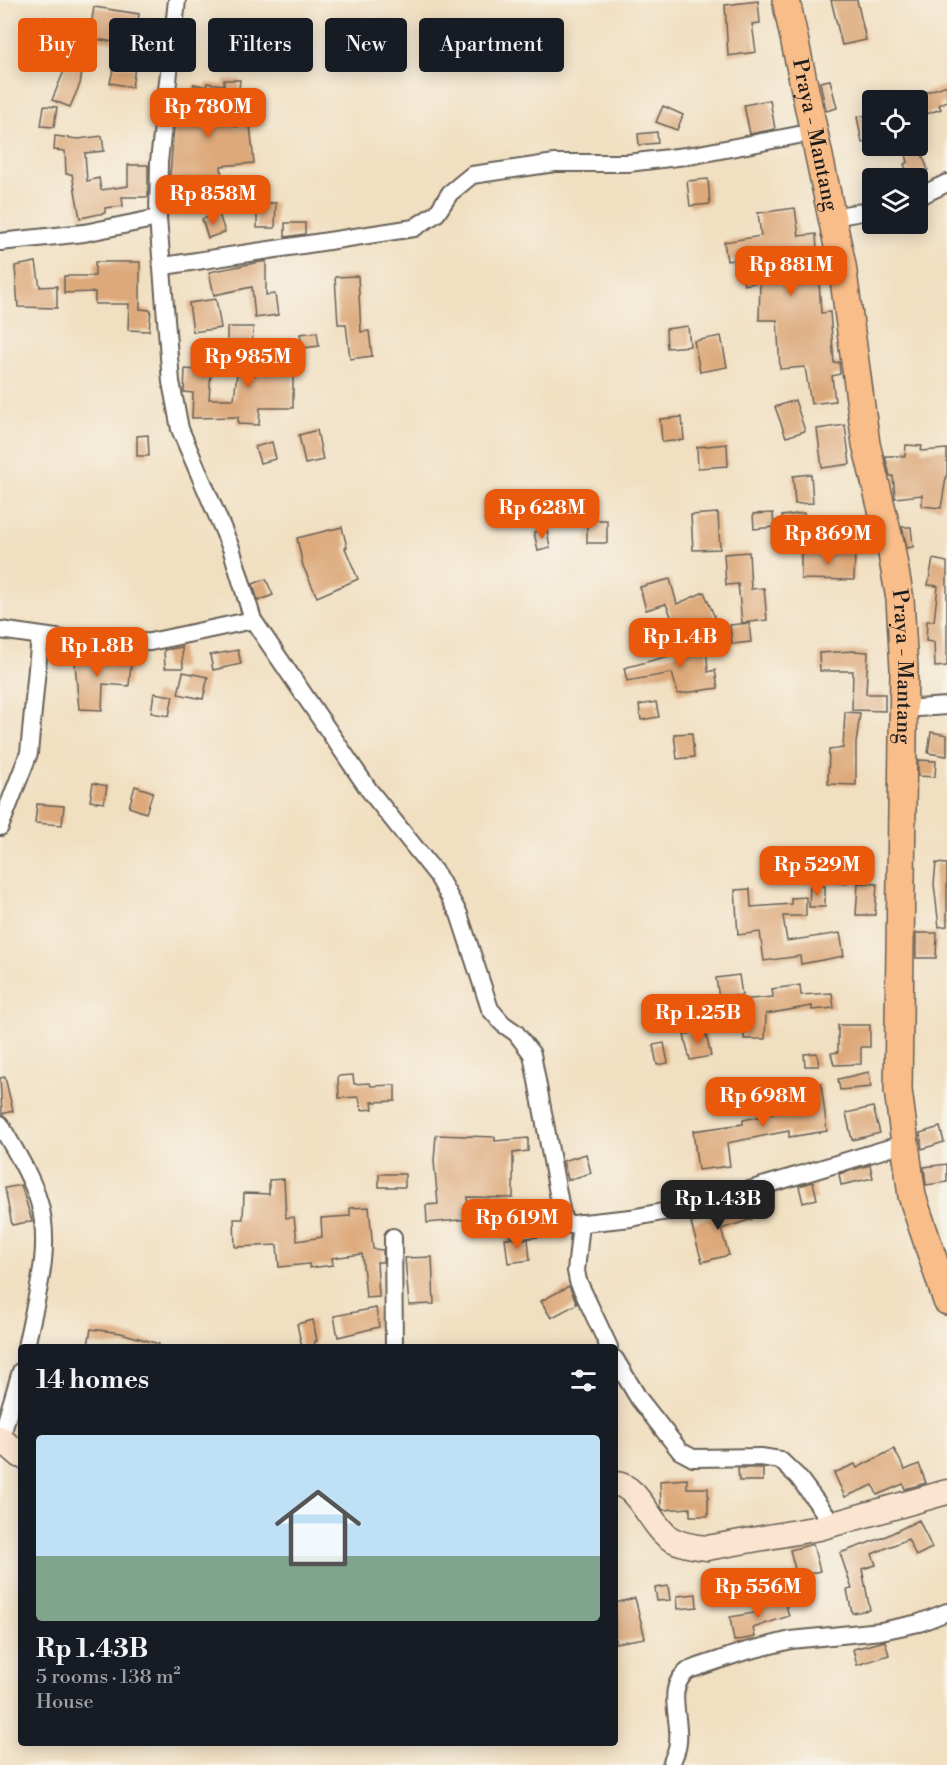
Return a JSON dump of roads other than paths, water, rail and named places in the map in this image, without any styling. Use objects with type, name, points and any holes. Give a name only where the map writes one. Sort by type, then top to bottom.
[{"type":"main road","name":"Praya - Mantang","points":[[786,0],[842,265],[866,444],[890,543],[900,599],[904,646],[897,1042],[903,1144],[912,1196],[947,1301]]},
{"type":"street","points":[[177,0],[159,162],[159,218],[171,382],[180,429],[231,548],[253,620],[369,790],[437,875],[459,914],[490,1009],[502,1024],[516,1033],[532,1054],[573,1224],[578,1281],[608,1344]]},
{"type":"street","points":[[164,266],[414,228],[437,213],[450,193],[472,175],[555,163],[628,163],[722,150],[814,132]]},
{"type":"street","points":[[928,193],[947,183]]},
{"type":"street","points":[[833,218],[862,212]]},
{"type":"street","points":[[0,242],[84,233],[159,218]]},
{"type":"street","points":[[0,630],[91,643],[150,642],[253,620]]},
{"type":"street","points":[[0,827],[28,753],[40,637]]},
{"type":"street","points":[[903,710],[947,706]]},
{"type":"street","points":[[0,1124],[29,1176],[43,1216],[41,1275],[27,1344]]},
{"type":"street","points":[[517,1230],[631,1218],[699,1205],[903,1144]]},
{"type":"street","points":[[393,1237],[394,1344]]},
{"type":"street","points":[[618,1364],[639,1399],[680,1451],[693,1458],[761,1457],[780,1460],[798,1477],[832,1524]]},
{"type":"street","points":[[18,1381],[1,1438],[18,1453]]},
{"type":"street","points":[[618,1485],[634,1494],[664,1534],[693,1547],[707,1548],[832,1524],[947,1492]]},
{"type":"street","points":[[671,1765],[679,1739],[675,1686],[681,1675],[689,1670],[743,1652],[791,1640],[874,1633],[919,1623],[947,1612]]}]
